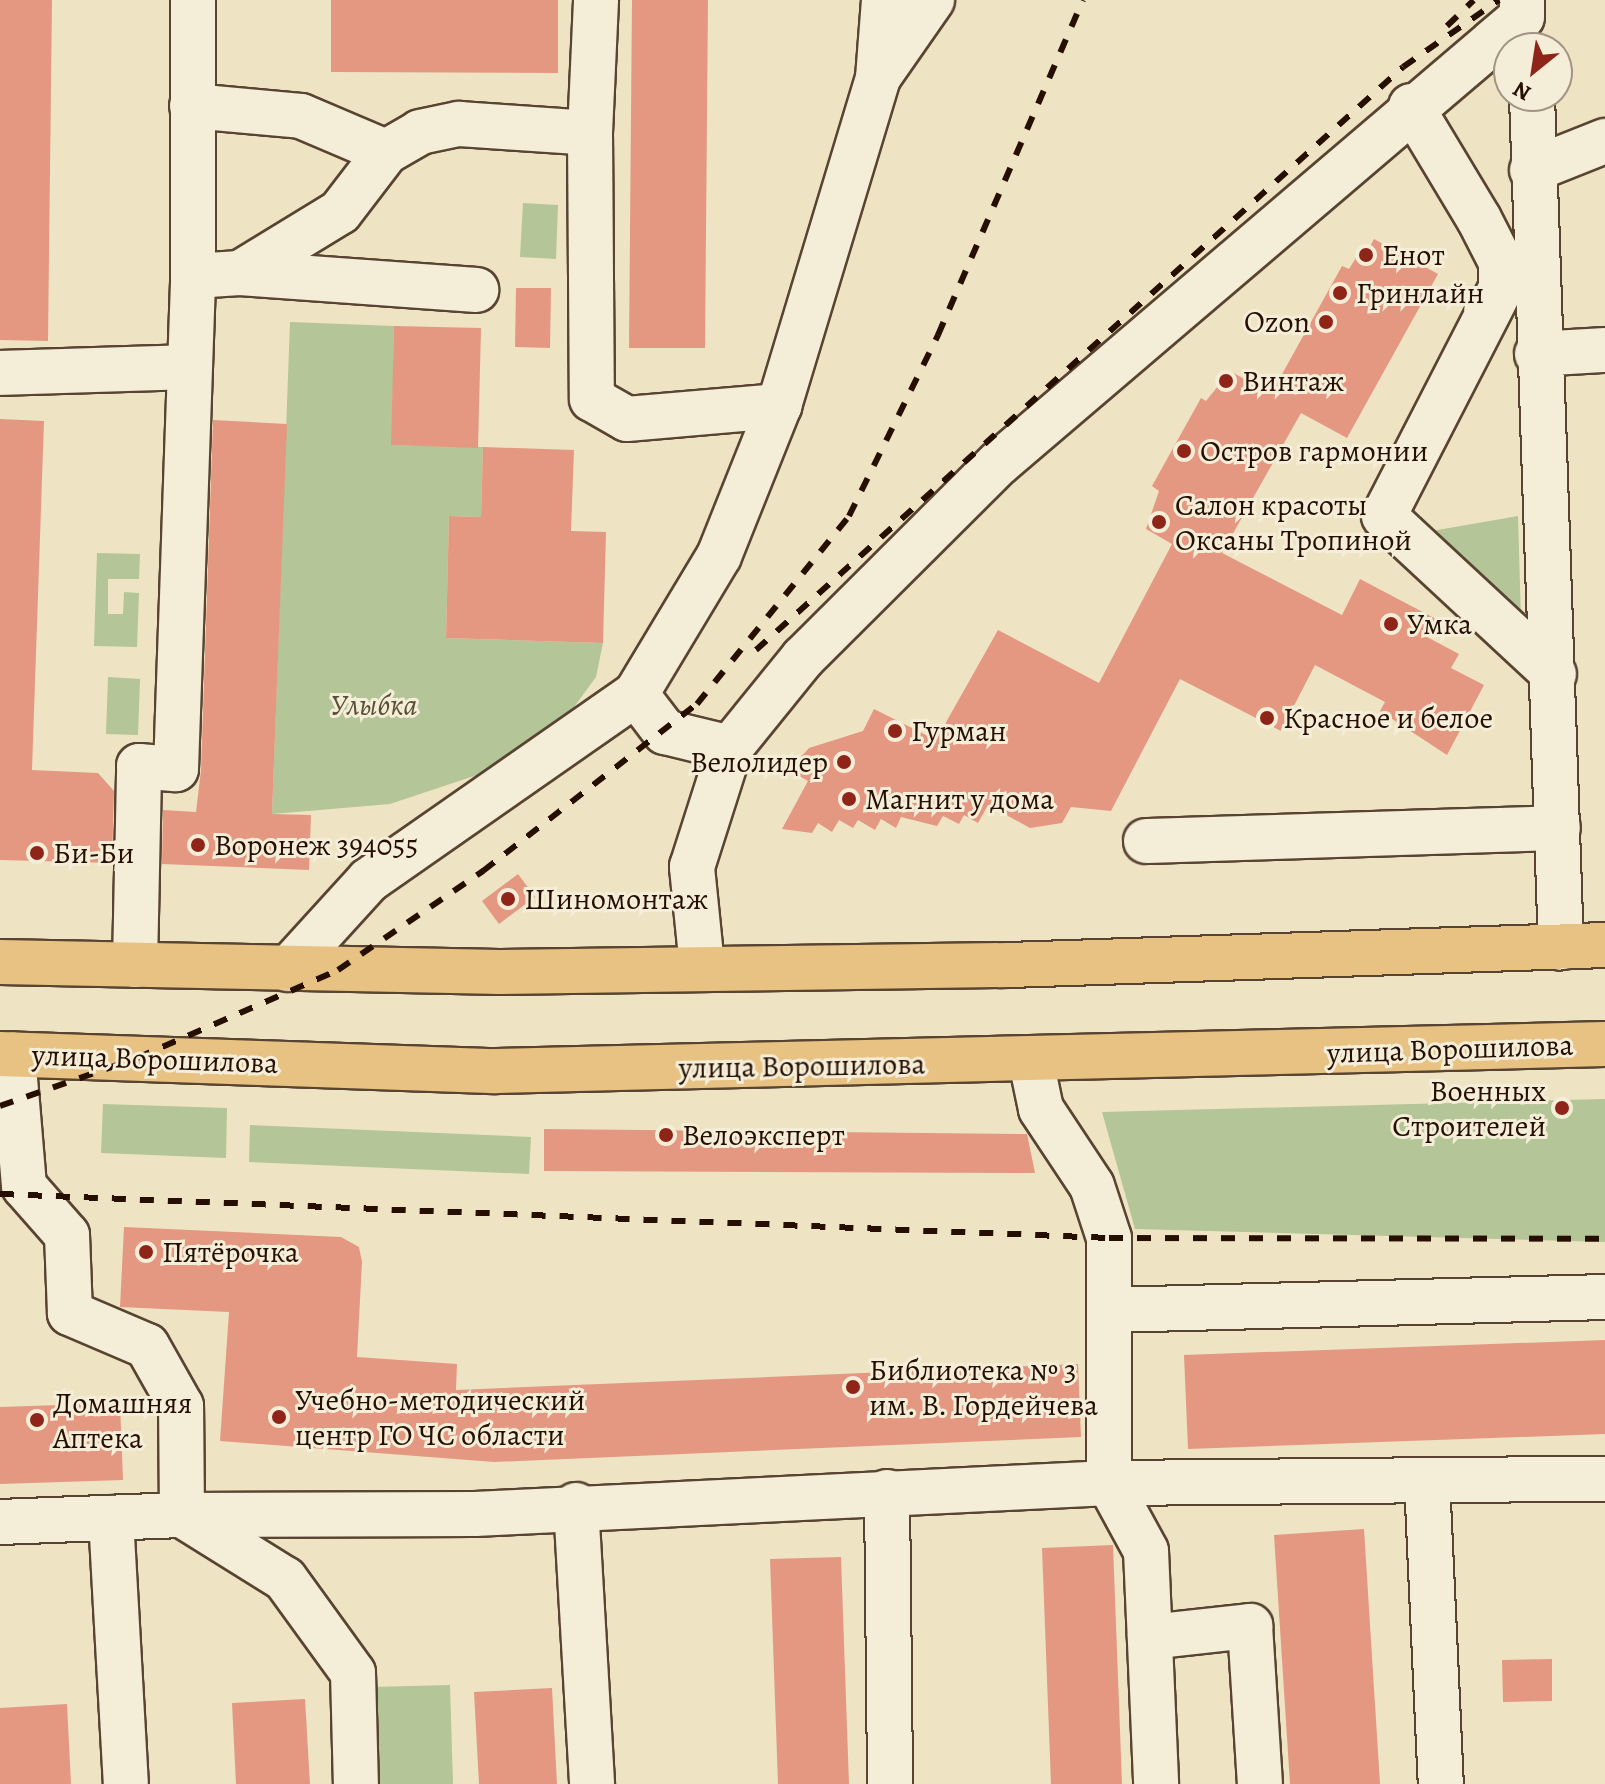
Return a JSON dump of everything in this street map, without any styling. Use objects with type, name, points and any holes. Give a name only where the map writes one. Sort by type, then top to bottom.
[{"type":"main road","points":[[0,962],[288,969],[702,966],[1605,945]]},
{"type":"main road","name":"улица Ворошилова","points":[[7,1054],[496,1071],[1031,1061],[1605,1044]]},
{"type":"street","points":[[135,965],[139,766],[176,769],[186,367],[193,276],[193,0]]},
{"type":"street","points":[[596,0],[590,133],[592,399],[627,419],[779,406]]},
{"type":"street","points":[[288,969],[369,880],[636,694],[719,556],[779,406],[878,78],[884,0]]},
{"type":"street","points":[[878,78],[932,0]]},
{"type":"street","points":[[702,966],[692,867],[730,748],[803,658],[999,463],[1411,106],[1530,16]]},
{"type":"street","points":[[192,106],[301,116],[386,152]]},
{"type":"street","points":[[1411,106],[1490,241],[1501,288],[1384,516],[1554,674]]},
{"type":"street","points":[[1532,112],[1537,354],[1554,674],[1561,948]]},
{"type":"street","points":[[240,273],[340,212],[386,152],[420,132],[459,124],[590,133]]},
{"type":"street","points":[[1532,170],[1605,141]]},
{"type":"street","points":[[193,276],[240,273],[476,290]]},
{"type":"street","points":[[1537,354],[1605,350]]},
{"type":"street","points":[[0,373],[186,367]]},
{"type":"street","points":[[636,694],[665,732],[730,748]]},
{"type":"street","points":[[1146,841],[1558,828]]},
{"type":"street","points":[[7,1054],[24,1186],[67,1235],[70,1313],[147,1346],[181,1406],[182,1515]]},
{"type":"street","points":[[1031,1061],[1041,1109],[1092,1186],[1109,1238],[1109,1483],[1146,1551],[1156,1784]]},
{"type":"street","points":[[1110,1310],[1605,1297]]},
{"type":"street","points":[[0,1522],[182,1515],[475,1514],[576,1505],[1109,1483],[1605,1479]]},
{"type":"street","points":[[1427,1480],[1441,1784]]},
{"type":"street","points":[[887,1492],[890,1784]]},
{"type":"street","points":[[576,1505],[592,1784]]},
{"type":"street","points":[[182,1515],[285,1579],[353,1673],[356,1784]]},
{"type":"street","points":[[111,1518],[126,1784]]},
{"type":"street","points":[[1150,1637],[1250,1626],[1260,1784]]},
{"type":"green space","points":[[523,203],[558,205],[556,259],[520,257]]},
{"type":"green space","name":"Улыбка","points":[[290,322],[394,326],[392,445],[483,447],[481,517],[449,516],[446,638],[603,643],[596,677],[563,722],[513,763],[390,804],[272,814]]},
{"type":"green space","points":[[1518,516],[1521,621],[1432,531]]},
{"type":"green space","points":[[97,553],[140,554],[139,579],[108,579],[108,614],[123,614],[124,592],[139,593],[137,647],[94,646]]},
{"type":"green space","points":[[108,677],[140,679],[138,735],[106,734]]},
{"type":"green space","points":[[1605,1099],[1605,1242],[1135,1229],[1102,1112]]},
{"type":"green space","points":[[103,1104],[227,1108],[226,1158],[101,1153]]},
{"type":"green space","points":[[250,1125],[531,1137],[529,1174],[249,1162]]},
{"type":"green space","points":[[450,1685],[453,1784],[374,1784],[371,1687]]},
{"type":"building","points":[[0,0],[52,0],[48,341],[0,340]]},
{"type":"building","points":[[331,0],[558,0],[558,73],[331,72]]},
{"type":"building","points":[[632,0],[708,0],[705,348],[629,348]]},
{"type":"building","points":[[1374,239],[1438,274],[1347,438],[1301,413],[1222,553],[1342,615],[1360,579],[1436,619],[1427,637],[1459,654],[1451,668],[1484,685],[1447,755],[1380,711],[1385,702],[1315,665],[1281,731],[1180,679],[1111,811],[1071,807],[1062,823],[1030,828],[988,805],[978,823],[964,815],[959,824],[943,816],[937,826],[901,817],[896,828],[881,819],[875,830],[858,820],[853,828],[839,820],[832,832],[818,823],[812,833],[782,829],[808,781],[789,770],[809,748],[863,731],[874,709],[936,740],[998,630],[1099,683],[1172,544],[1146,529],[1159,491],[1152,486],[1201,398],[1206,401],[1230,371],[1271,394],[1342,266],[1349,269],[1359,253],[1365,256]]},
{"type":"building","points":[[516,288],[551,288],[550,348],[515,347]]},
{"type":"building","points":[[394,326],[481,328],[478,448],[391,445]]},
{"type":"building","points":[[0,419],[44,421],[32,770],[98,773],[114,791],[112,863],[0,860]]},
{"type":"building","points":[[213,420],[287,424],[272,814],[311,815],[309,870],[162,864],[163,810],[196,812],[201,770]]},
{"type":"building","points":[[483,447],[574,450],[571,531],[606,532],[603,643],[446,638],[449,516],[481,517]]},
{"type":"building","name":"Шиномонтаж","points":[[518,874],[535,897],[499,924],[482,901]]},
{"type":"building","points":[[544,1129],[1027,1134],[1035,1173],[544,1171]]},
{"type":"building","points":[[124,1227],[341,1237],[359,1247],[362,1262],[357,1357],[457,1364],[456,1390],[1078,1364],[1081,1437],[494,1462],[220,1441],[229,1312],[120,1307]]},
{"type":"building","points":[[1605,1340],[1605,1434],[1188,1449],[1184,1355]]},
{"type":"building","points":[[120,1403],[123,1480],[0,1484],[0,1407]]},
{"type":"building","points":[[1364,1529],[1380,1784],[1290,1784],[1274,1535]]},
{"type":"building","points":[[1113,1545],[1122,1784],[1051,1784],[1042,1548]]},
{"type":"building","points":[[841,1557],[849,1784],[778,1784],[770,1559]]},
{"type":"building","points":[[1552,1659],[1552,1701],[1503,1702],[1502,1660]]},
{"type":"building","points":[[552,1688],[557,1784],[479,1784],[474,1692]]},
{"type":"building","points":[[305,1699],[310,1784],[236,1784],[232,1703]]},
{"type":"building","points":[[67,1704],[71,1784],[0,1784],[0,1708]]},
{"type":"railway","points":[[0,1106],[137,1058],[338,970],[483,871],[697,704],[849,516],[938,335],[1083,0]]},
{"type":"railway","points":[[1447,26],[1474,0]]},
{"type":"railway","points":[[756,650],[1403,67],[1499,0]]},
{"type":"railway","points":[[0,1194],[1109,1238],[1605,1239]]},
{"type":"place","name":"Енот","points":[[1366,255]]},
{"type":"place","name":"Гринлайн","points":[[1340,293]]},
{"type":"place","name":"Ozon","points":[[1326,322]]},
{"type":"place","name":"Винтаж","points":[[1226,381]]},
{"type":"place","name":"Остров гармонии","points":[[1184,451]]},
{"type":"place","name":"Салон красоты Оксаны Тропиной","points":[[1159,522]]},
{"type":"place","name":"Умка","points":[[1391,624]]},
{"type":"place","name":"Красное и белое","points":[[1267,718]]},
{"type":"place","name":"Гурман","points":[[895,731]]},
{"type":"place","name":"Велолидер","points":[[844,762]]},
{"type":"place","name":"Магнит у дома","points":[[849,799]]},
{"type":"place","name":"Воронеж 394055","points":[[198,845]]},
{"type":"place","name":"Би-Би","points":[[37,853]]},
{"type":"place","name":"Шиномонтаж","points":[[508,899]]},
{"type":"place","name":"Военных Строителей","points":[[1562,1108]]},
{"type":"place","name":"Велоэксперт","points":[[666,1135]]},
{"type":"place","name":"Пятёрочка","points":[[146,1252]]},
{"type":"place","name":"Библиотека № 3 им. В. Гордейчева","points":[[853,1387]]},
{"type":"place","name":"Учебно-методический центр ГО ЧС области","points":[[279,1417]]},
{"type":"place","name":"Домашняя Аптека","points":[[37,1420]]}]
